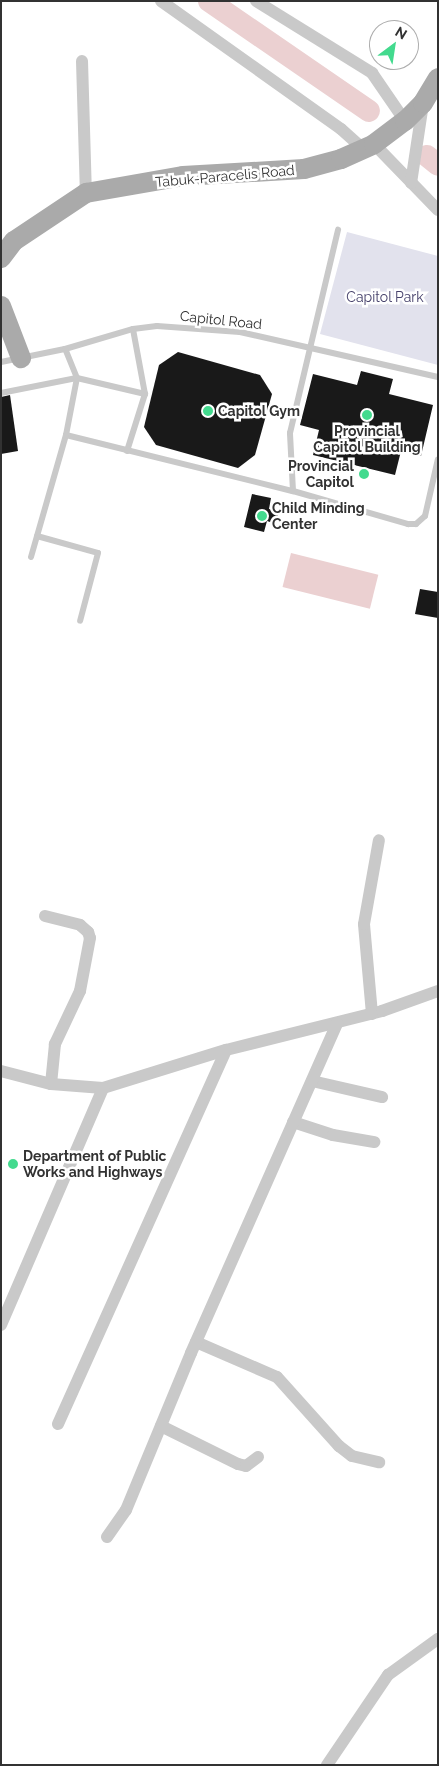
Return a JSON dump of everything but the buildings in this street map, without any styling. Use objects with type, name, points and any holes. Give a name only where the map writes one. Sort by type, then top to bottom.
[{"type":"main road","name":"Tabuk-Paracelis Road","points":[[1,258],[8,240],[86,193],[183,176],[304,169],[368,146],[405,120],[432,91]]},
{"type":"main road","points":[[1,306],[11,360]]},
{"type":"street","points":[[161,1],[368,146],[411,183],[438,210]]},
{"type":"street","points":[[256,1],[372,73],[405,120]]},
{"type":"street","points":[[82,61],[86,193]]},
{"type":"street","points":[[411,183],[432,91]]},
{"type":"street","points":[[372,1014],[364,924],[379,840]]},
{"type":"street","points":[[45,916],[80,925],[88,932],[90,938],[80,991],[55,1044],[51,1084]]},
{"type":"street","points":[[1,1071],[51,1084],[103,1088],[226,1050],[372,1014],[438,992]]},
{"type":"street","points":[[107,1537],[126,1510],[196,1342],[337,1023]]},
{"type":"street","points":[[58,1424],[226,1050]]},
{"type":"street","points":[[312,1080],[382,1097]]},
{"type":"street","points":[[1,1325],[103,1088]]},
{"type":"street","points":[[293,1122],[333,1134],[374,1142]]},
{"type":"street","points":[[196,1342],[277,1377],[338,1446],[352,1456],[379,1462]]},
{"type":"street","points":[[161,1426],[238,1464],[246,1466],[258,1457]]},
{"type":"street","points":[[327,1765],[388,1675],[438,1639]]},
{"type":"lane","points":[[293,491],[290,433],[313,346],[338,230]]},
{"type":"lane","name":"Capitol Road","points":[[11,360],[65,349],[134,328],[157,326],[240,332],[313,346],[438,377]]},
{"type":"lane","points":[[127,451],[145,394],[134,328]]},
{"type":"lane","points":[[31,557],[66,434],[76,378],[65,349]]},
{"type":"lane","points":[[1,393],[76,378],[145,394]]},
{"type":"lane","points":[[66,434],[416,524],[425,516],[438,459]]},
{"type":"lane","points":[[37,536],[98,553],[80,621]]},
{"type":"green space","name":"Capitol Park","points":[[347,232],[438,256],[438,365],[320,334]]},
{"type":"shaded area","points":[[291,553],[378,575],[370,609],[283,587]]},
{"type":"waterway","points":[[209,1],[369,111]]},
{"type":"waterway","points":[[427,156],[438,165]]},
{"type":"place","name":"Capitol Gym","points":[[208,411]]},
{"type":"place","name":"Provincial Capitol Building","points":[[367,415]]},
{"type":"place","name":"Provincial Capitol","points":[[364,474]]},
{"type":"place","name":"Child Minding Center","points":[[262,516]]},
{"type":"place","name":"Department of Public Works and Highways","points":[[13,1164]]}]
